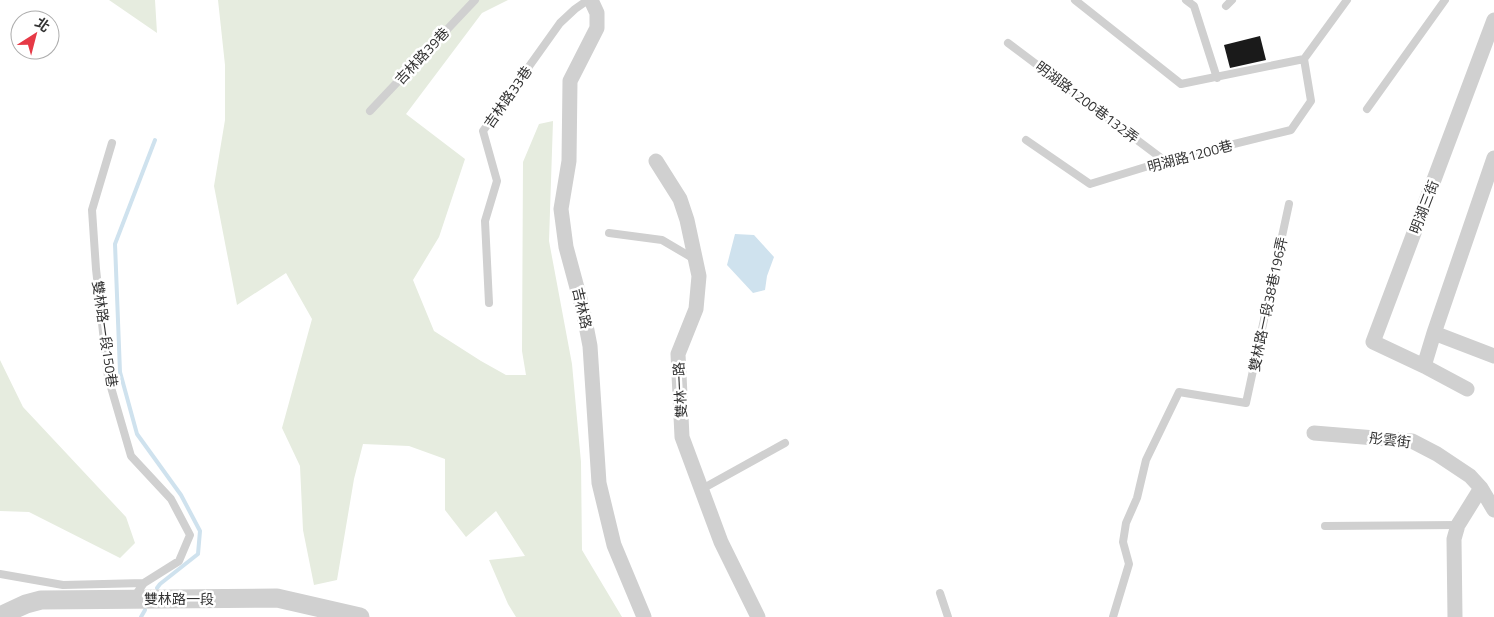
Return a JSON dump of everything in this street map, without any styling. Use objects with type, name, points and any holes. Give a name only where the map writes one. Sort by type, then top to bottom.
[{"type":"street","name":"吉林路","points":[[590,0],[597,13],[596,28],[570,81],[568,161],[561,209],[566,247],[583,310],[590,346],[599,483],[614,545],[644,617]]},
{"type":"street","name":"明湖三街","points":[[1467,389],[1373,342],[1494,20]]},
{"type":"street","points":[[1424,366],[1494,158]]},
{"type":"street","name":"雙林一路","points":[[656,161],[680,199],[687,220],[699,276],[696,308],[678,354],[682,437],[721,542],[758,617]]},
{"type":"street","points":[[1434,333],[1494,356]]},
{"type":"street","name":"彤雲街","points":[[1314,433],[1412,441],[1437,454],[1470,476],[1481,488],[1494,510]]},
{"type":"street","points":[[1455,617],[1454,539],[1458,525],[1481,488]]},
{"type":"street","name":"雙林路一段","points":[[0,616],[26,604],[41,600],[278,598],[360,617]]},
{"type":"lane","name":"吉林路39巷","points":[[370,111],[475,0]]},
{"type":"lane","name":"吉林路33巷","points":[[489,303],[485,220],[497,181],[483,131],[560,23],[575,9],[590,0]]},
{"type":"lane","points":[[1074,0],[1181,84],[1304,60],[1347,0]]},
{"type":"lane","points":[[1186,0],[1194,6],[1217,78]]},
{"type":"lane","points":[[1367,109],[1445,0]]},
{"type":"lane","name":"明湖路1200巷132弄","points":[[1008,43],[1165,161]]},
{"type":"lane","name":"明湖路1200巷","points":[[1026,140],[1090,184],[1165,161],[1291,130],[1311,101],[1304,60]]},
{"type":"lane","name":"雙林路一段150巷","points":[[112,143],[92,210],[96,270],[108,376],[131,456],[171,499],[190,535],[179,561],[144,582],[133,599]]},
{"type":"lane","name":"雙林路一段38巷196弄","points":[[1114,617],[1129,564],[1123,542],[1126,523],[1137,498],[1146,460],[1179,392],[1246,403],[1289,204]]},
{"type":"lane","points":[[608,233],[662,240],[696,260]]},
{"type":"lane","points":[[702,488],[785,443]]},
{"type":"lane","points":[[1325,526],[1458,525]]},
{"type":"lane","points":[[0,574],[63,585],[144,582]]},
{"type":"lane","points":[[940,592],[948,617]]},
{"type":"shaded area","points":[[109,0],[155,0],[157,33]]},
{"type":"shaded area","points":[[218,0],[508,0],[482,13],[406,114],[465,159],[439,237],[413,280],[434,331],[506,375],[526,375],[522,351],[523,162],[539,124],[553,121],[549,241],[572,364],[581,462],[582,550],[622,617],[516,617],[508,604],[489,560],[525,556],[496,511],[466,537],[445,510],[445,459],[409,446],[363,444],[354,479],[337,580],[314,585],[303,530],[300,466],[282,428],[312,319],[286,273],[237,305],[214,186],[225,120],[225,65]]},
{"type":"shaded area","points":[[0,360],[23,407],[126,517],[135,543],[120,558],[29,512],[0,511]]},
{"type":"water","points":[[735,234],[754,235],[774,257],[767,276],[765,290],[753,293],[727,265]]},
{"type":"building","points":[[1260,36],[1266,60],[1230,68],[1224,45]]},
{"type":"waterway","points":[[155,140],[115,244],[120,372],[137,434],[181,495],[200,531],[198,554],[157,588]]},
{"type":"waterway","points":[[141,617],[145,610]]}]
